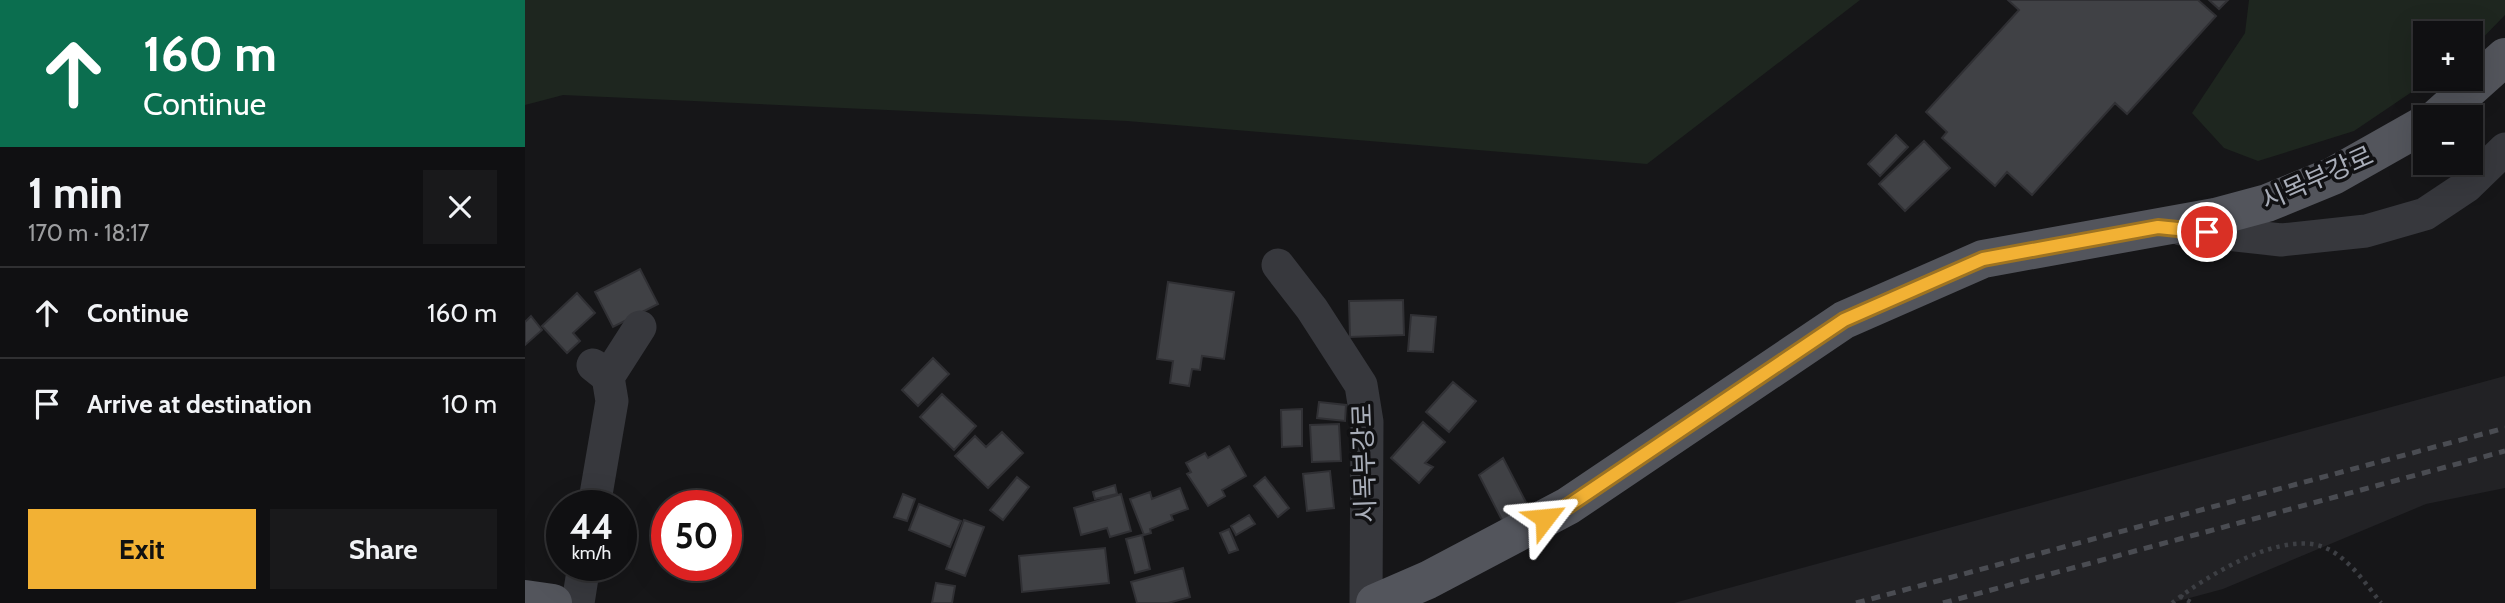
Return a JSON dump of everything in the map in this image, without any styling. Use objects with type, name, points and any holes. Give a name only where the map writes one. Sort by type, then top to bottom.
[{"type":"main road","points":[[2451,105],[2505,57]]},
{"type":"main road","name":"시목부강로","points":[[1375,603],[1428,580],[1568,506],[1844,320],[1983,259],[2214,217],[2267,203],[2333,176],[2413,131]]},
{"type":"main road","points":[[525,599],[554,603]]},
{"type":"street","points":[[2158,227],[2281,240],[2366,231],[2425,214],[2467,186],[2505,149]]},
{"type":"street","name":"시목부강로","points":[[1278,265],[1313,309],[1361,385],[1367,422],[1366,603]]},
{"type":"street","points":[[597,490],[612,401],[601,371],[640,327]]},
{"type":"street","points":[[578,603],[581,581]]},
{"type":"path","points":[[2172,603],[2225,569],[2261,552],[2289,544],[2309,543],[2328,549],[2344,561],[2381,603]]},
{"type":"path","points":[[2181,596],[2192,603]]},
{"type":"shaded area","points":[[525,0],[1860,0],[1647,164],[1127,121],[563,95],[525,105]]},
{"type":"shaded area","points":[[2249,0],[2505,0],[2505,15],[2483,38],[2483,21],[2413,21],[2413,91],[2354,131],[2258,161],[2224,148],[2192,113],[2245,33]]},
{"type":"shaded area","points":[[2505,376],[2505,488],[2426,504],[2223,589],[2171,603],[1674,603]]},
{"type":"building","points":[[2008,0],[2198,0],[2216,16],[2127,114],[2115,103],[2032,195],[2007,172],[1995,186],[1942,138],[1947,132],[1926,112],[2019,10]]},
{"type":"building","points":[[2209,0],[2228,0],[2219,9]]},
{"type":"building","points":[[1896,135],[1908,147],[1880,176],[1868,164]]},
{"type":"building","points":[[1924,141],[1950,168],[1905,211],[1879,184]]},
{"type":"building","points":[[640,269],[658,304],[613,327],[595,292]]},
{"type":"building","points":[[1168,282],[1234,292],[1224,359],[1202,356],[1200,370],[1192,369],[1189,386],[1170,383],[1173,361],[1157,359]]},
{"type":"building","points":[[577,293],[595,313],[573,333],[580,341],[567,353],[542,326]]},
{"type":"building","points":[[1403,300],[1404,335],[1350,337],[1349,301]]},
{"type":"building","points":[[1411,315],[1436,317],[1433,352],[1408,351]]},
{"type":"building","points":[[531,316],[542,330],[525,345],[525,322]]},
{"type":"building","points":[[933,358],[949,374],[918,406],[902,390]]},
{"type":"building","points":[[1453,382],[1476,401],[1449,432],[1426,412]]},
{"type":"building","points":[[942,394],[976,426],[954,450],[920,417]]},
{"type":"building","points":[[1319,402],[1346,405],[1345,421],[1317,418]]},
{"type":"building","points":[[1302,409],[1302,446],[1282,447],[1281,410]]},
{"type":"building","points":[[1423,422],[1445,442],[1425,463],[1433,467],[1419,483],[1391,458]]},
{"type":"building","points":[[1339,424],[1341,461],[1312,462],[1310,425]]},
{"type":"building","points":[[1002,432],[1023,453],[988,488],[955,456],[975,436],[986,447]]},
{"type":"building","points":[[1229,446],[1246,476],[1222,490],[1225,496],[1208,506],[1187,474],[1191,472],[1186,463],[1205,453],[1208,458]]},
{"type":"building","points":[[1503,458],[1530,510],[1504,524],[1479,475]]},
{"type":"building","points":[[1330,471],[1334,508],[1307,511],[1303,474]]},
{"type":"building","points":[[1017,477],[1029,487],[1003,520],[990,510]]},
{"type":"building","points":[[1265,477],[1289,508],[1278,517],[1254,486]]},
{"type":"building","points":[[1115,485],[1117,494],[1095,499],[1093,492]]},
{"type":"building","points":[[1180,488],[1188,509],[1171,515],[1173,520],[1150,529],[1151,533],[1144,535],[1130,499],[1150,492],[1152,499]]},
{"type":"building","points":[[903,494],[915,499],[907,521],[894,517]]},
{"type":"building","points":[[1121,494],[1131,531],[1110,537],[1107,528],[1081,535],[1074,508]]},
{"type":"building","points":[[919,504],[961,521],[950,547],[909,530]]},
{"type":"building","points":[[1249,515],[1255,524],[1236,535],[1231,526]]},
{"type":"building","points":[[964,520],[984,527],[965,576],[946,569]]},
{"type":"building","points":[[1229,529],[1238,550],[1229,553],[1220,533]]},
{"type":"building","points":[[1142,535],[1150,569],[1135,573],[1126,539]]},
{"type":"building","points":[[1105,548],[1109,583],[1022,592],[1019,556]]},
{"type":"building","points":[[1183,568],[1190,597],[1168,603],[1137,603],[1131,582]]},
{"type":"building","points":[[936,583],[955,586],[952,603],[932,603]]},
{"type":"railway","points":[[1856,603],[2505,428]]},
{"type":"railway","points":[[1943,603],[2505,451]]},
{"type":"route","points":[[1545,518],[1568,506],[1844,320],[1983,259],[2158,227],[2207,232]]}]
